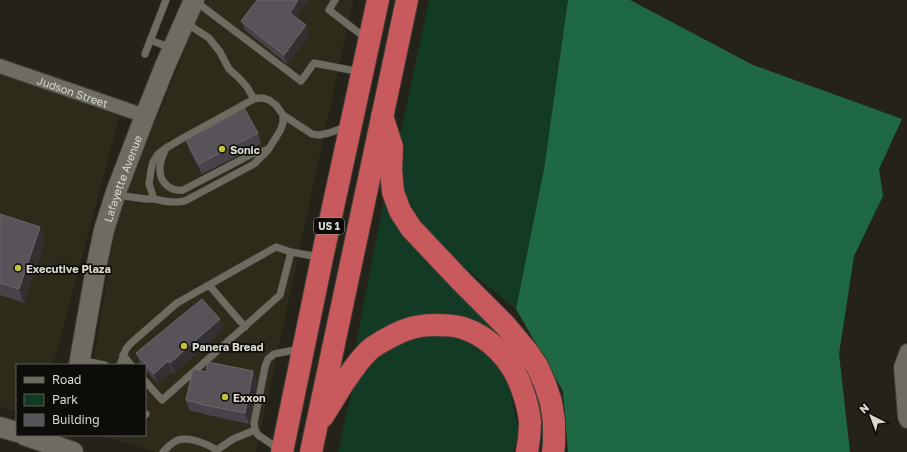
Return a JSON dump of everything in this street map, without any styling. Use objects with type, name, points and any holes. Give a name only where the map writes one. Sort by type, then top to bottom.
[{"type":"highway","name":"US 1","points":[[282,451],[378,0]]},
{"type":"highway","name":"US 1","points":[[310,452],[407,0]]},
{"type":"highway","points":[[382,116],[392,147],[391,170],[393,192],[400,211],[411,228],[460,281],[505,325],[537,366],[551,402],[554,422],[553,452]]},
{"type":"highway","points":[[316,425],[354,369],[372,348],[409,328],[445,325],[462,328],[479,336],[499,351],[513,368],[527,404],[530,423],[527,452]]},
{"type":"street","name":"Lafayette Avenue","points":[[80,362],[104,230],[115,195],[145,116],[189,7]]},
{"type":"street","name":"Judson Street","points":[[0,66],[145,116]]},
{"type":"street","points":[[907,351],[901,367],[905,417],[907,421]]},
{"type":"street","points":[[0,427],[16,432]]},
{"type":"street","points":[[28,436],[69,447]]},
{"type":"lane","points":[[145,54],[166,0]]},
{"type":"lane","points":[[335,0],[329,10],[370,41]]},
{"type":"lane","points":[[189,7],[301,81],[314,63],[363,72]]},
{"type":"lane","points":[[189,7],[220,52],[229,69],[247,87],[254,99]]},
{"type":"lane","points":[[150,40],[172,49]]},
{"type":"lane","points":[[154,199],[149,184],[153,162],[158,154],[183,138],[254,99],[263,98],[269,100],[276,105],[283,115],[312,134],[319,135],[329,133],[351,124]]},
{"type":"lane","points":[[115,195],[176,203],[184,201],[254,164],[268,150],[280,131],[283,123],[283,115]]},
{"type":"lane","points":[[166,148],[161,161],[161,176],[167,186],[178,191],[252,154],[268,150]]},
{"type":"lane","points":[[120,364],[123,355],[130,344],[173,306],[276,247],[291,252],[322,258]]},
{"type":"lane","points":[[146,382],[162,400],[245,327],[280,295],[291,252]]},
{"type":"lane","points":[[210,285],[245,327]]},
{"type":"lane","points":[[282,451],[258,436],[254,430],[254,423],[265,367],[268,359],[274,354],[304,348]]},
{"type":"lane","points":[[123,355],[130,364]]},
{"type":"lane","points":[[80,362],[97,364]]},
{"type":"lane","points":[[164,452],[176,440],[185,438],[208,445],[216,451],[233,439],[254,430]]},
{"type":"shaded area","points":[[207,0],[353,0],[256,452],[156,452],[102,436],[146,436],[146,364],[93,364],[117,218],[197,20]]},
{"type":"shaded area","points":[[0,74],[120,113],[53,364],[16,364],[16,412],[0,406]]},
{"type":"green space","points":[[429,0],[568,0],[544,169],[516,309],[452,257],[423,228],[398,183],[398,145]]},
{"type":"green space","points":[[568,0],[630,0],[753,65],[902,119],[879,169],[883,196],[854,256],[839,354],[850,452],[568,452],[563,391],[516,309],[544,169]]},
{"type":"green space","points":[[384,198],[406,236],[502,339],[501,341],[467,321],[359,348],[356,344]]},
{"type":"green space","points":[[420,333],[456,334],[485,351],[507,377],[519,433],[513,452],[338,452],[353,389],[362,372],[381,353]]},
{"type":"building","points":[[257,0],[298,0],[290,13],[306,25],[284,55],[241,21]]},
{"type":"building","points":[[244,108],[258,133],[199,164],[186,140]]},
{"type":"building","name":"Executive Plaza","points":[[0,214],[40,227],[19,289],[0,283]]},
{"type":"building","points":[[202,299],[220,319],[170,363],[168,361],[154,374],[136,353]]},
{"type":"building","name":"Exxon","points":[[208,362],[253,371],[245,413],[186,400],[193,369],[206,372]]},
{"type":"place","name":"Sonic","points":[[222,149]]},
{"type":"place","name":"Executive Plaza","points":[[18,268]]},
{"type":"place","name":"Panera Bread","points":[[184,346]]},
{"type":"place","name":"Exxon","points":[[225,397]]}]
